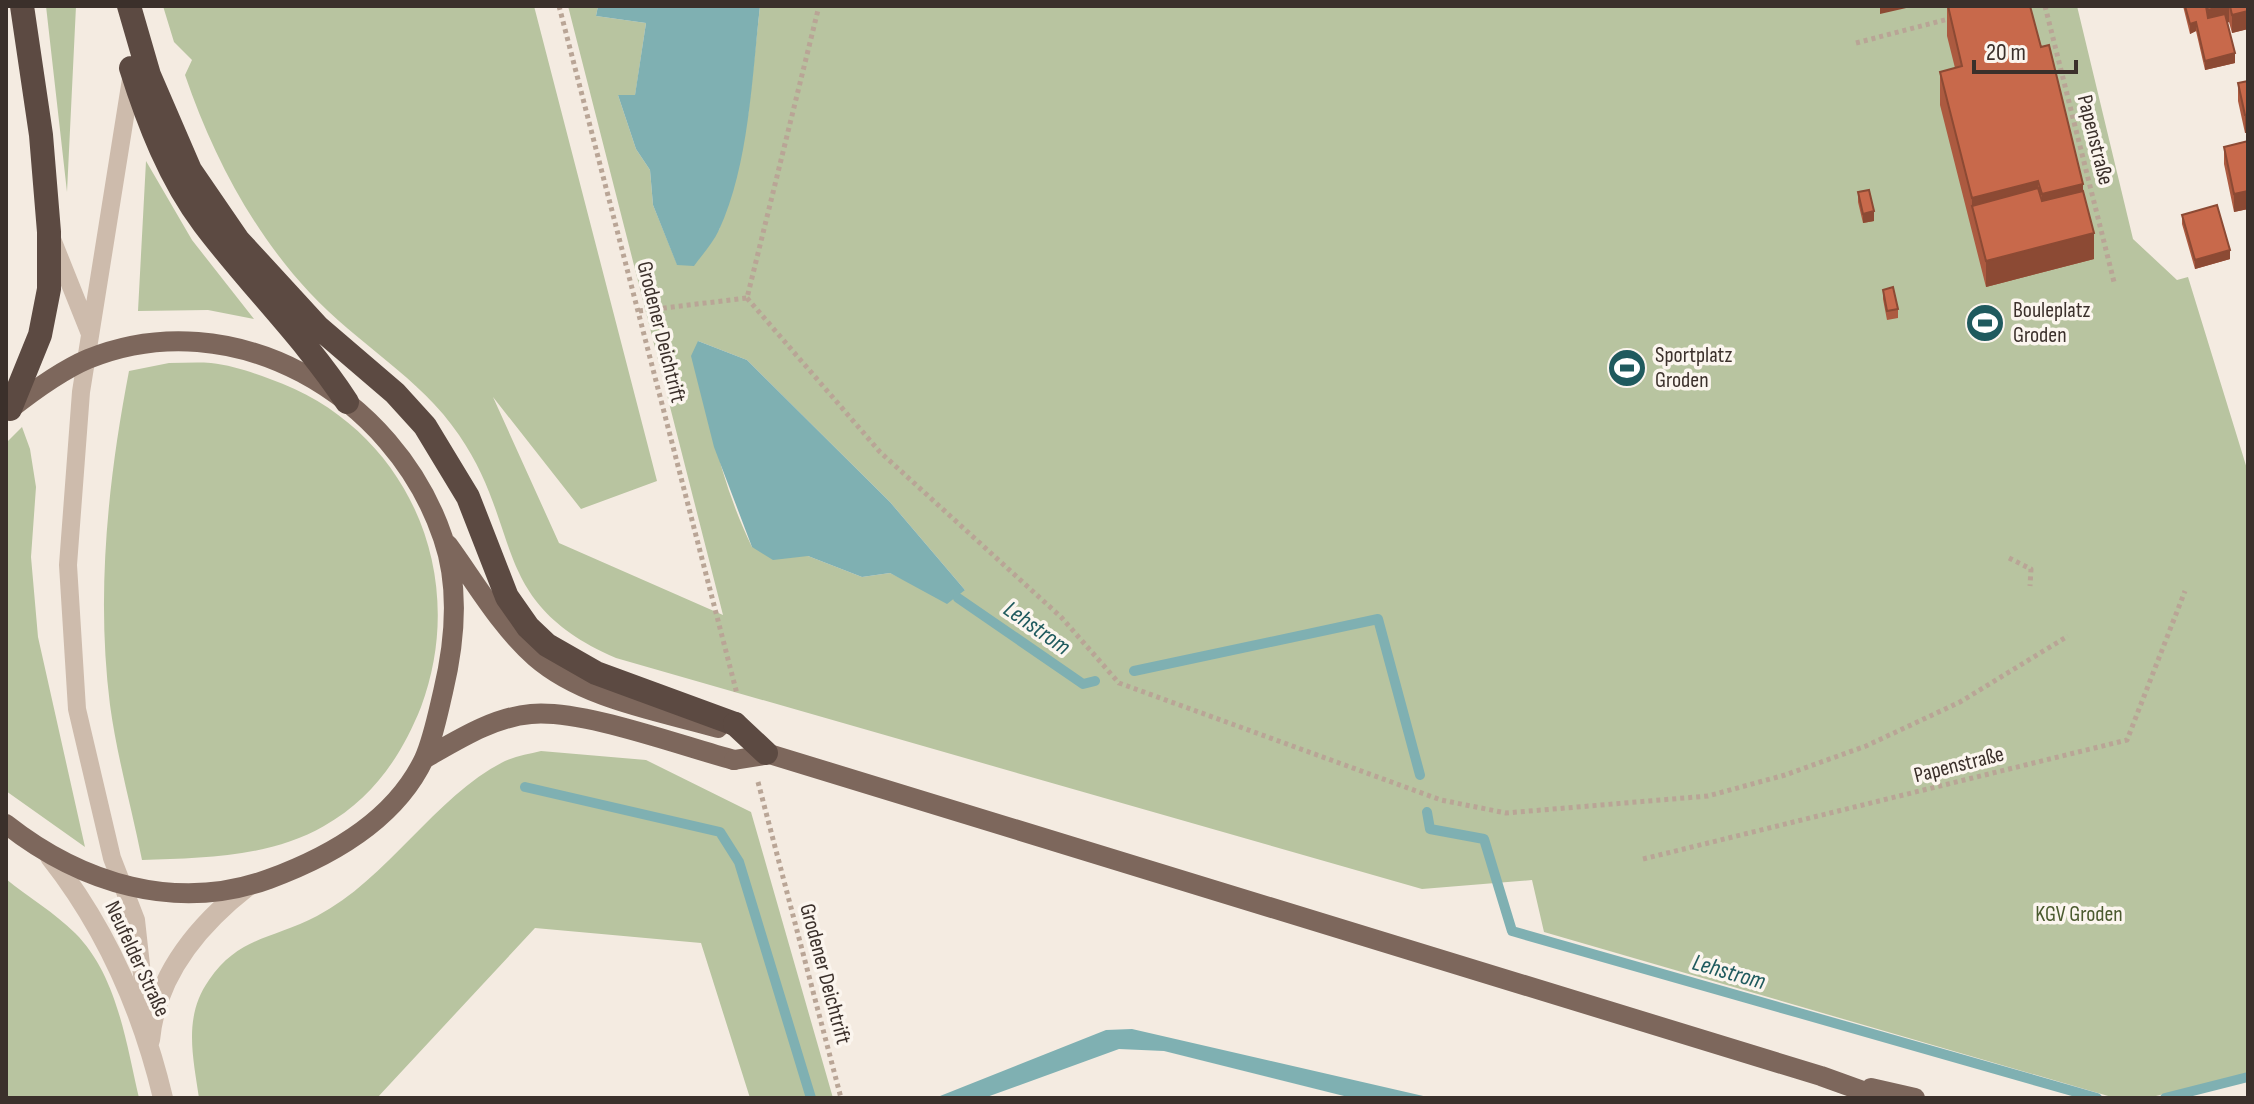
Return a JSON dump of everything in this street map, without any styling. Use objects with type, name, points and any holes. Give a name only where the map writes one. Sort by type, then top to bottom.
[{"type":"highway","points":[[8,411],[45,313],[49,289],[49,232],[22,6]]},
{"type":"highway","points":[[112,6],[149,123],[202,222],[307,346],[347,402]]},
{"type":"highway","points":[[129,6],[149,75],[190,170],[238,240],[318,327],[395,393],[425,426],[468,497],[507,597],[528,627],[574,663],[634,695],[735,724],[766,754]]},
{"type":"main road","points":[[8,411],[87,360],[140,344],[209,340],[244,348],[285,363],[320,381],[377,429],[411,470],[444,540],[508,627],[536,658],[580,683],[634,695]]},
{"type":"main road","points":[[6,824],[50,857],[120,885],[189,893],[248,886],[308,865],[362,832],[405,786],[424,759],[453,639],[452,584],[444,540]]},
{"type":"main road","points":[[424,759],[462,737],[509,718],[530,714],[563,714],[734,760],[766,754],[1821,1076],[1882,1098]]},
{"type":"main road","points":[[1821,1076],[1915,1098]]},
{"type":"street","name":"Neufelder Straße","points":[[50,857],[100,928],[150,1044],[163,1098]]},
{"type":"street","name":"Neufelder Straße","points":[[150,1044],[158,999],[175,965],[212,916],[248,886]]},
{"type":"lane","points":[[132,71],[87,360],[68,565],[77,709],[120,885],[136,920],[150,1044]]},
{"type":"lane","points":[[49,232],[91,337]]},
{"type":"path","name":"Grodener Deichtrift","points":[[559,6],[730,667]]},
{"type":"path","points":[[747,298],[819,6]]},
{"type":"path","name":"Papenstraße","points":[[2045,6],[2114,282]]},
{"type":"path","points":[[1856,43],[1957,17]]},
{"type":"path","points":[[639,311],[747,298]]},
{"type":"path","points":[[747,298],[880,452],[1061,617],[1119,683],[1441,800],[1506,813],[1708,796],[1785,775],[1866,746],[1960,702],[2068,636]]},
{"type":"path","points":[[2009,558],[2031,569],[2030,586]]},
{"type":"path","name":"Papenstraße","points":[[1643,859],[2127,740],[2185,591]]},
{"type":"path","name":"Grodener Deichtrift","points":[[766,813],[841,1098]]},
{"type":"green space","points":[[46,6],[76,6],[67,192]]},
{"type":"green space","name":"KGV Groden","points":[[163,6],[534,6],[657,481],[581,509],[493,397],[559,543],[723,615],[568,6],[598,6],[596,16],[646,23],[635,96],[618,95],[636,149],[650,170],[653,205],[677,264],[719,230],[737,170],[748,115],[760,6],[2077,6],[2133,239],[2177,280],[2188,277],[2248,472],[2248,1073],[2148,1098],[2115,1098],[1544,932],[1532,880],[1422,889],[616,658],[575,636],[547,613],[527,588],[479,470],[459,435],[426,396],[310,293],[270,244],[221,162],[185,75],[192,60],[174,42]],"holes":[[[698,341],[747,360],[890,502],[965,590],[917,586],[890,573],[862,577],[808,556],[752,547],[731,497],[716,446]]]},
{"type":"green space","points":[[146,161],[192,240],[254,319],[208,310],[138,311]]},
{"type":"green space","points":[[169,363],[218,364],[263,376],[318,401],[358,431],[391,468],[415,510],[431,557],[438,606],[434,656],[421,707],[394,760],[357,803],[324,826],[282,844],[236,854],[142,860],[110,705],[104,621],[106,537],[115,454],[129,371]]},
{"type":"green space","points":[[22,427],[30,449],[36,487],[31,557],[38,637],[85,847],[6,791],[6,443]]},
{"type":"green space","points":[[541,751],[646,760],[751,812],[833,1098],[750,1098],[701,943],[535,928],[377,1098],[199,1098],[193,1023],[201,994],[220,966],[245,946],[301,924],[343,900],[367,881],[456,794],[509,759]]},
{"type":"green space","points":[[6,879],[75,933],[101,969],[118,1010],[139,1098],[6,1098]]},
{"type":"water","points":[[598,6],[760,6],[748,120],[737,178],[719,230],[694,266],[677,265],[653,205],[650,170],[636,149],[618,95],[635,95],[646,23],[596,16]]},
{"type":"water","points":[[698,341],[747,360],[890,502],[965,590],[947,604],[890,573],[862,577],[808,556],[773,560],[752,547],[714,447],[691,356]]},
{"type":"water","points":[[1132,1029],[1432,1098],[1352,1098],[1164,1051],[1119,1049],[984,1098],[935,1098],[1106,1030]]},
{"type":"building","points":[[1948,6],[2030,6],[2041,47],[2049,45],[2083,184],[2042,194],[2038,181],[1972,198],[1940,72],[1962,66]]},
{"type":"building","points":[[2185,6],[2206,6],[2208,18],[2225,14],[2235,53],[2205,61],[2196,22],[2190,24]]},
{"type":"building","points":[[2230,6],[2248,6],[2248,11],[2232,15]]},
{"type":"building","points":[[2248,81],[2248,115],[2245,115],[2238,83]]},
{"type":"building","points":[[2248,141],[2248,191],[2234,194],[2224,147]]},
{"type":"building","points":[[2038,188],[2042,201],[2083,191],[2094,233],[1986,261],[1972,206]]},
{"type":"building","points":[[1869,190],[1874,211],[1863,214],[1858,192]]},
{"type":"building","points":[[2217,205],[2230,250],[2195,260],[2182,215]]},
{"type":"building","points":[[1893,287],[1898,309],[1887,311],[1883,290]]},
{"type":"waterway","name":"Lehstrom","points":[[958,598],[1083,684],[1095,681]]},
{"type":"waterway","name":"Lehstrom","points":[[1134,671],[1378,619],[1420,775]]},
{"type":"waterway","points":[[525,787],[720,832],[739,862],[811,1098]]},
{"type":"waterway","name":"Lehstrom","points":[[1427,812],[1430,829],[1484,839],[1512,931],[2097,1098]]},
{"type":"waterway","name":"Lehstrom","points":[[2165,1098],[2248,1077]]},
{"type":"place","name":"Bouleplatz Groden","points":[[1985,323]]},
{"type":"place","name":"Sportplatz Groden","points":[[1627,368]]}]
